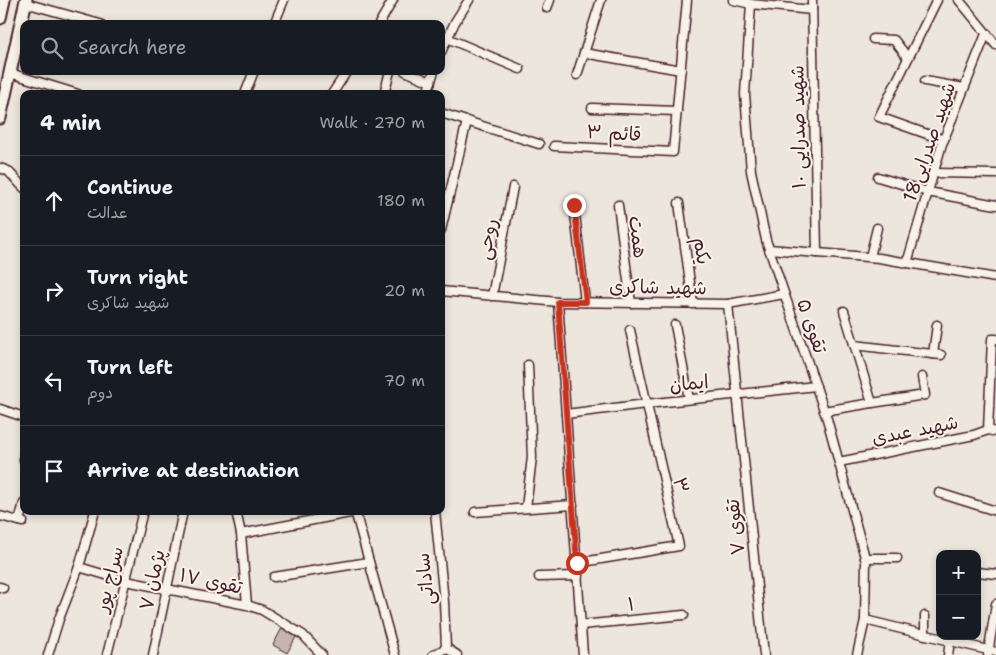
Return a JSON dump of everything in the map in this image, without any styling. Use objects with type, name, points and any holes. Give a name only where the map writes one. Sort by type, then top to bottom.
[{"type":"main road","points":[[0,18],[4,0]]},
{"type":"main road","points":[[22,20],[26,1]]},
{"type":"main road","points":[[0,118],[20,28]]},
{"type":"street","points":[[276,20],[284,0]]},
{"type":"street","points":[[380,20],[393,0]]},
{"type":"street","points":[[445,44],[455,22],[469,0]]},
{"type":"street","points":[[547,8],[550,0]]},
{"type":"street","points":[[577,75],[601,0]]},
{"type":"street","points":[[592,108],[677,111],[687,0]]},
{"type":"street","points":[[733,0],[751,4],[812,10]]},
{"type":"street","name":"شهید صدرایی ۱۰","points":[[812,0],[817,253]]},
{"type":"street","points":[[937,0],[878,116],[944,140]]},
{"type":"street","points":[[959,0],[996,45]]},
{"type":"street","points":[[26,1],[87,20]]},
{"type":"street","name":"تقوی ۵","points":[[751,4],[745,94],[751,171],[769,249],[824,411],[865,558],[864,620],[857,655]]},
{"type":"street","name":"شهید صدرایی18","points":[[907,263],[944,140],[986,34]]},
{"type":"street","points":[[448,38],[520,69]]},
{"type":"street","points":[[873,40],[894,40],[908,58]]},
{"type":"street","points":[[584,53],[681,70]]},
{"type":"street","points":[[10,73],[66,90]]},
{"type":"street","points":[[247,90],[252,75]]},
{"type":"street","points":[[335,90],[344,75]]},
{"type":"street","points":[[385,90],[389,75]]},
{"type":"street","points":[[414,75],[431,82]]},
{"type":"street","points":[[428,90],[433,75]]},
{"type":"street","points":[[925,81],[964,88]]},
{"type":"street","name":"قائم ۳","points":[[554,146],[674,152],[677,111]]},
{"type":"street","points":[[445,113],[539,144]]},
{"type":"street","points":[[445,213],[467,121]]},
{"type":"street","points":[[0,168],[8,171],[20,184]]},
{"type":"street","points":[[934,172],[996,174]]},
{"type":"street","points":[[878,177],[928,192],[996,205]]},
{"type":"street","name":"روحی","points":[[492,296],[513,187]]},
{"type":"street","name":"یکم","points":[[679,203],[693,304]]},
{"type":"street","points":[[574,205],[586,302]]},
{"type":"street","name":"همت","points":[[618,205],[631,303]]},
{"type":"street","points":[[870,257],[877,228]]},
{"type":"street","points":[[769,249],[870,257],[996,278]]},
{"type":"street","name":"شهید شاکری","points":[[445,292],[558,302],[693,304],[728,304],[784,294]]},
{"type":"street","points":[[558,302],[583,655]]},
{"type":"street","name":"تقوی ۷","points":[[728,304],[764,655]]},
{"type":"street","points":[[844,311],[872,403]]},
{"type":"street","points":[[675,325],[689,400]]},
{"type":"street","points":[[854,345],[937,354],[937,325]]},
{"type":"street","name":"۳","points":[[577,563],[678,546],[630,330]]},
{"type":"street","points":[[992,431],[992,339],[996,339]]},
{"type":"street","points":[[526,508],[532,457],[528,365]]},
{"type":"street","points":[[824,411],[925,395],[922,377]]},
{"type":"street","name":"ایمان","points":[[566,414],[816,386]]},
{"type":"street","points":[[0,409],[20,416]]},
{"type":"street","name":"شهید عبدی","points":[[839,462],[992,431]]},
{"type":"street","points":[[939,492],[996,512]]},
{"type":"street","points":[[474,512],[572,505]]},
{"type":"street","points":[[0,516],[21,521],[22,515]]},
{"type":"street","points":[[48,655],[59,619],[79,567],[94,515]]},
{"type":"street","name":"سراج پور","points":[[106,655],[142,515]]},
{"type":"street","name":"پژمان ۷","points":[[153,655],[182,515]]},
{"type":"street","points":[[237,515],[241,534],[247,605]]},
{"type":"street","points":[[241,534],[339,515]]},
{"type":"street","points":[[356,515],[396,655]]},
{"type":"street","name":"ساداتی","points":[[435,515],[444,602],[446,646]]},
{"type":"street","points":[[865,558],[897,558]]},
{"type":"street","points":[[274,577],[369,562]]},
{"type":"street","name":"تقوی ۱۷","points":[[79,567],[126,580],[247,605],[262,610],[303,635],[322,655]]},
{"type":"street","points":[[981,572],[996,574]]},
{"type":"street","points":[[539,577],[578,576]]},
{"type":"street","points":[[864,620],[991,652],[996,604]]},
{"type":"street","name":"۱","points":[[581,625],[684,616]]},
{"type":"street","points":[[925,616],[925,635]]},
{"type":"street","points":[[948,655],[950,641]]},
{"type":"street","points":[[433,655],[446,646],[457,655]]},
{"type":"building","points":[[282,628],[296,637],[287,653],[273,645]]},
{"type":"route","points":[[574,205],[586,302],[558,302],[577,563]]}]
